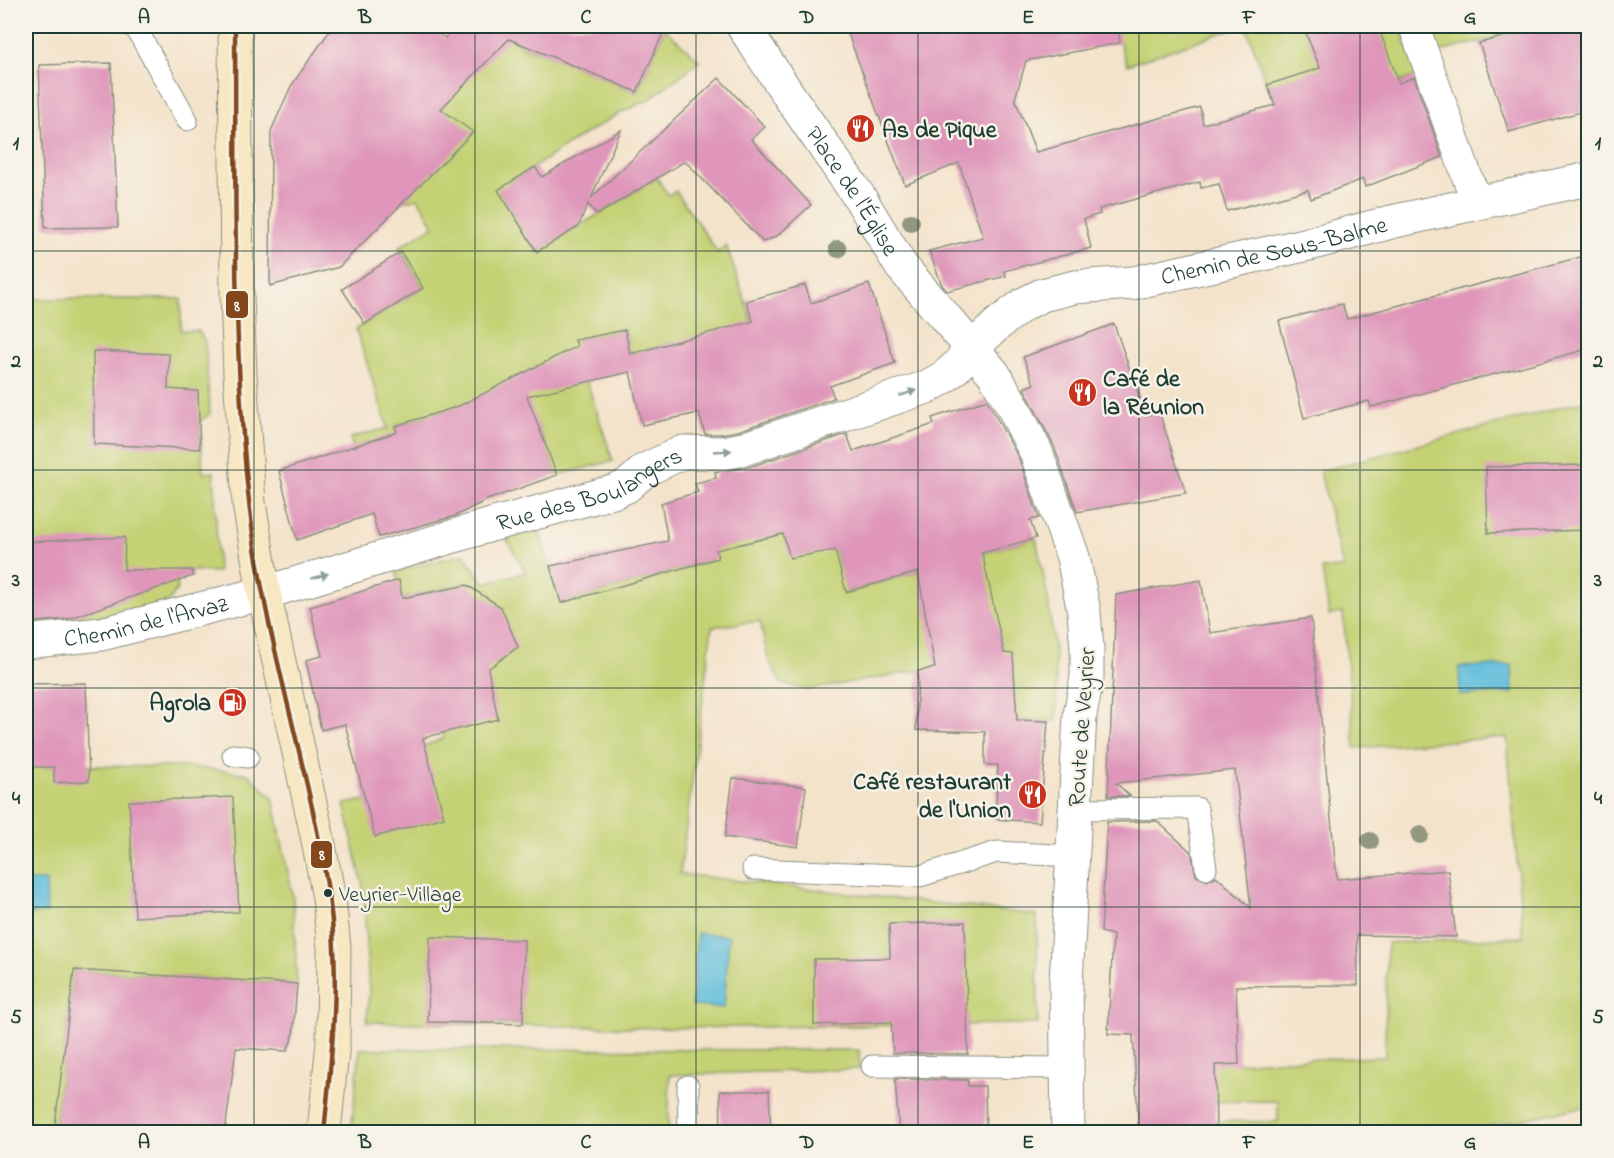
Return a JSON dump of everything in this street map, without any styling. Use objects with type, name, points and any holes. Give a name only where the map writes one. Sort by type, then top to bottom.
[{"type":"main road","points":[[235,26],[235,195],[240,374],[249,503],[264,593],[317,834],[329,898],[334,948],[335,1019],[332,1070],[324,1132]]},
{"type":"street","name":"Place de l'Église","points":[[743,26],[860,198],[901,266],[972,348]]},
{"type":"street","points":[[1414,26],[1469,182],[1479,203]]},
{"type":"street","name":"Chemin de Sous-Balme","points":[[972,348],[1024,304],[1042,295],[1075,287],[1133,283],[1310,244],[1391,222],[1588,179]]},
{"type":"street","name":"Rue des Boulangers","points":[[264,593],[491,525],[616,491],[627,486],[645,470],[683,453],[723,453],[743,449],[906,394],[943,378],[972,348]]},
{"type":"street","name":"Route de Veyrier","points":[[972,348],[994,374],[1036,452],[1073,557],[1084,612],[1087,677],[1080,715],[1066,983],[1068,1132]]},
{"type":"street","name":"Chemin de l'Arvaz","points":[[26,642],[100,634],[264,593]]},
{"type":"lane","points":[[131,26],[136,28],[187,120]]},
{"type":"lane","points":[[1076,808],[1197,808],[1206,868]]},
{"type":"lane","points":[[753,869],[920,876],[997,852],[1073,856]]},
{"type":"lane","points":[[872,1066],[1067,1068]]},
{"type":"lane","points":[[688,1086],[688,1132]]},
{"type":"green space","points":[[454,26],[494,26],[524,48],[546,54],[637,92],[665,29],[700,61],[648,100],[618,114],[567,145],[499,191],[537,252],[657,178],[668,195],[676,191],[718,253],[726,245],[754,327],[685,340],[630,354],[625,330],[576,340],[613,461],[557,475],[538,426],[459,406],[395,426],[404,459],[353,447],[350,438],[388,428],[356,329],[423,288],[399,247],[434,226],[418,198],[345,216],[457,38],[449,32]]},
{"type":"green space","points":[[1114,26],[1241,26],[1127,65]]},
{"type":"green space","points":[[1246,26],[1303,26],[1322,69],[1267,85]]},
{"type":"green space","points":[[1378,26],[1400,26],[1418,75],[1397,83]]},
{"type":"green space","points":[[1425,26],[1542,26],[1435,53]]},
{"type":"green space","points":[[26,299],[181,299],[181,331],[199,331],[205,342],[210,414],[200,421],[203,473],[214,472],[218,572],[180,570],[177,589],[168,602],[122,614],[26,625]]},
{"type":"green space","points":[[1588,400],[1588,1112],[1582,1107],[1458,1132],[1216,1132],[1215,1121],[1278,1122],[1278,1101],[1180,1102],[1203,1065],[1385,1057],[1387,943],[1523,937],[1507,737],[1355,748],[1343,613],[1329,615],[1322,569],[1343,568],[1320,471]]},
{"type":"green space","points":[[701,516],[783,534],[835,550],[847,592],[1036,538],[1048,599],[1055,653],[1057,721],[985,719],[918,671],[807,690],[781,683],[768,658],[760,621],[712,627],[680,874],[1037,915],[1038,1024],[661,1028],[367,1022],[369,993],[363,886],[344,804],[365,800],[425,746],[444,738],[438,710],[475,605],[469,583],[402,598],[396,571],[464,554],[484,583],[526,572],[506,538],[538,529],[562,603],[713,560]]},
{"type":"green space","points":[[26,767],[191,767],[248,774],[273,798],[293,897],[297,984],[74,970],[55,1125],[112,1132],[26,1132]]},
{"type":"green space","points":[[360,1049],[859,1050],[860,1069],[670,1075],[668,1132],[351,1132]]},
{"type":"water","points":[[1512,665],[1513,693],[1460,695],[1459,667]]},
{"type":"water","points":[[26,881],[46,881],[47,913],[26,914]]},
{"type":"water","points":[[697,933],[729,936],[724,1008],[692,1006]]},
{"type":"building","points":[[333,26],[427,26],[445,38],[453,26],[666,26],[637,92],[509,39],[441,109],[473,132],[339,267],[270,286],[271,131],[291,86]]},
{"type":"building","points":[[845,26],[1118,26],[1120,43],[1026,61],[1015,99],[1036,152],[1200,107],[1203,124],[1275,105],[1267,85],[1320,68],[1303,26],[1378,26],[1399,83],[1414,77],[1442,157],[1365,187],[1363,179],[1311,199],[1308,190],[1227,211],[1219,184],[1201,188],[1200,182],[1099,209],[1100,214],[1084,219],[1091,248],[1004,271],[1006,276],[947,291],[942,285],[929,251],[983,237],[959,163],[905,185]]},
{"type":"building","points":[[1542,26],[1588,26],[1588,110],[1509,132],[1479,43]]},
{"type":"building","points":[[111,63],[118,227],[45,228],[39,65]]},
{"type":"building","points":[[719,78],[765,127],[751,139],[811,205],[777,236],[763,242],[685,161],[597,215],[588,204],[578,227],[537,252],[498,190],[535,167],[542,177],[621,130],[591,198]]},
{"type":"building","points":[[401,252],[423,288],[365,324],[342,289]]},
{"type":"building","points":[[1588,255],[1588,349],[1371,407],[1369,401],[1304,418],[1279,321],[1342,304],[1347,319]]},
{"type":"building","points":[[869,284],[895,363],[830,386],[834,398],[738,431],[705,434],[699,413],[642,425],[630,372],[527,396],[557,475],[487,500],[455,516],[379,537],[372,514],[297,540],[279,471],[397,432],[395,426],[459,406],[577,346],[575,340],[625,330],[630,354],[753,321],[746,301],[805,285],[811,303]]},
{"type":"building","points":[[1114,324],[1146,416],[1159,412],[1186,493],[1077,512],[1054,446],[1024,388],[1034,384],[1023,357]]},
{"type":"building","points":[[93,351],[169,354],[168,389],[198,391],[200,449],[94,444]]},
{"type":"building","points":[[987,400],[1019,459],[1039,518],[1030,520],[1036,538],[982,553],[1004,653],[1013,654],[1017,720],[1048,721],[1040,822],[995,819],[998,765],[985,765],[985,732],[916,730],[918,671],[935,668],[918,572],[846,592],[835,550],[790,558],[783,534],[716,550],[718,558],[561,603],[550,566],[668,541],[661,503],[698,492],[695,483],[716,478],[715,472],[749,467],[847,434],[853,451],[934,424],[932,418]]},
{"type":"building","points":[[1588,465],[1588,530],[1488,533],[1486,467]]},
{"type":"building","points":[[125,537],[124,570],[192,570],[193,576],[68,619],[26,623],[26,542]]},
{"type":"building","points":[[399,580],[402,598],[467,585],[501,607],[518,647],[488,669],[498,719],[423,738],[444,817],[375,837],[345,724],[321,730],[306,660],[322,656],[310,607]]},
{"type":"building","points":[[1201,580],[1210,633],[1311,618],[1337,879],[1448,870],[1456,937],[1357,935],[1358,985],[1236,986],[1239,1064],[1215,1065],[1216,1132],[1139,1132],[1133,1035],[1108,1034],[1113,935],[1101,932],[1107,822],[1157,821],[1191,852],[1196,876],[1207,881],[1216,876],[1251,908],[1235,770],[1116,783],[1130,796],[1108,796],[1116,595]]},
{"type":"building","points":[[86,683],[89,781],[54,783],[54,767],[26,767],[26,684]]},
{"type":"building","points":[[733,778],[806,787],[798,847],[725,837]]},
{"type":"building","points":[[233,797],[239,912],[135,917],[129,801]]},
{"type":"building","points":[[965,922],[968,1054],[893,1053],[891,1022],[814,1025],[814,959],[890,958],[889,924]]},
{"type":"building","points":[[430,937],[524,940],[523,1024],[428,1022]]},
{"type":"building","points":[[74,970],[297,984],[293,1036],[287,1051],[236,1048],[225,1132],[112,1132],[55,1125]]},
{"type":"building","points":[[895,1079],[968,1080],[968,1086],[985,1086],[986,1132],[899,1132]]},
{"type":"building","points":[[720,1091],[769,1091],[771,1132],[721,1132]]},
{"type":"transit line","name":"8","points":[[235,26],[237,324],[249,502],[265,602],[310,798],[333,926],[334,1014],[324,1132]]},
{"type":"place","name":"As de Pique","points":[[861,129]]},
{"type":"place","name":"Café de la Réunion","points":[[1082,392]]},
{"type":"place","name":"Agrola","points":[[232,702]]},
{"type":"place","name":"Café restaurant de l'Union","points":[[1032,795]]},
{"type":"place","name":"Veyrier-Village","points":[[328,893]]}]
